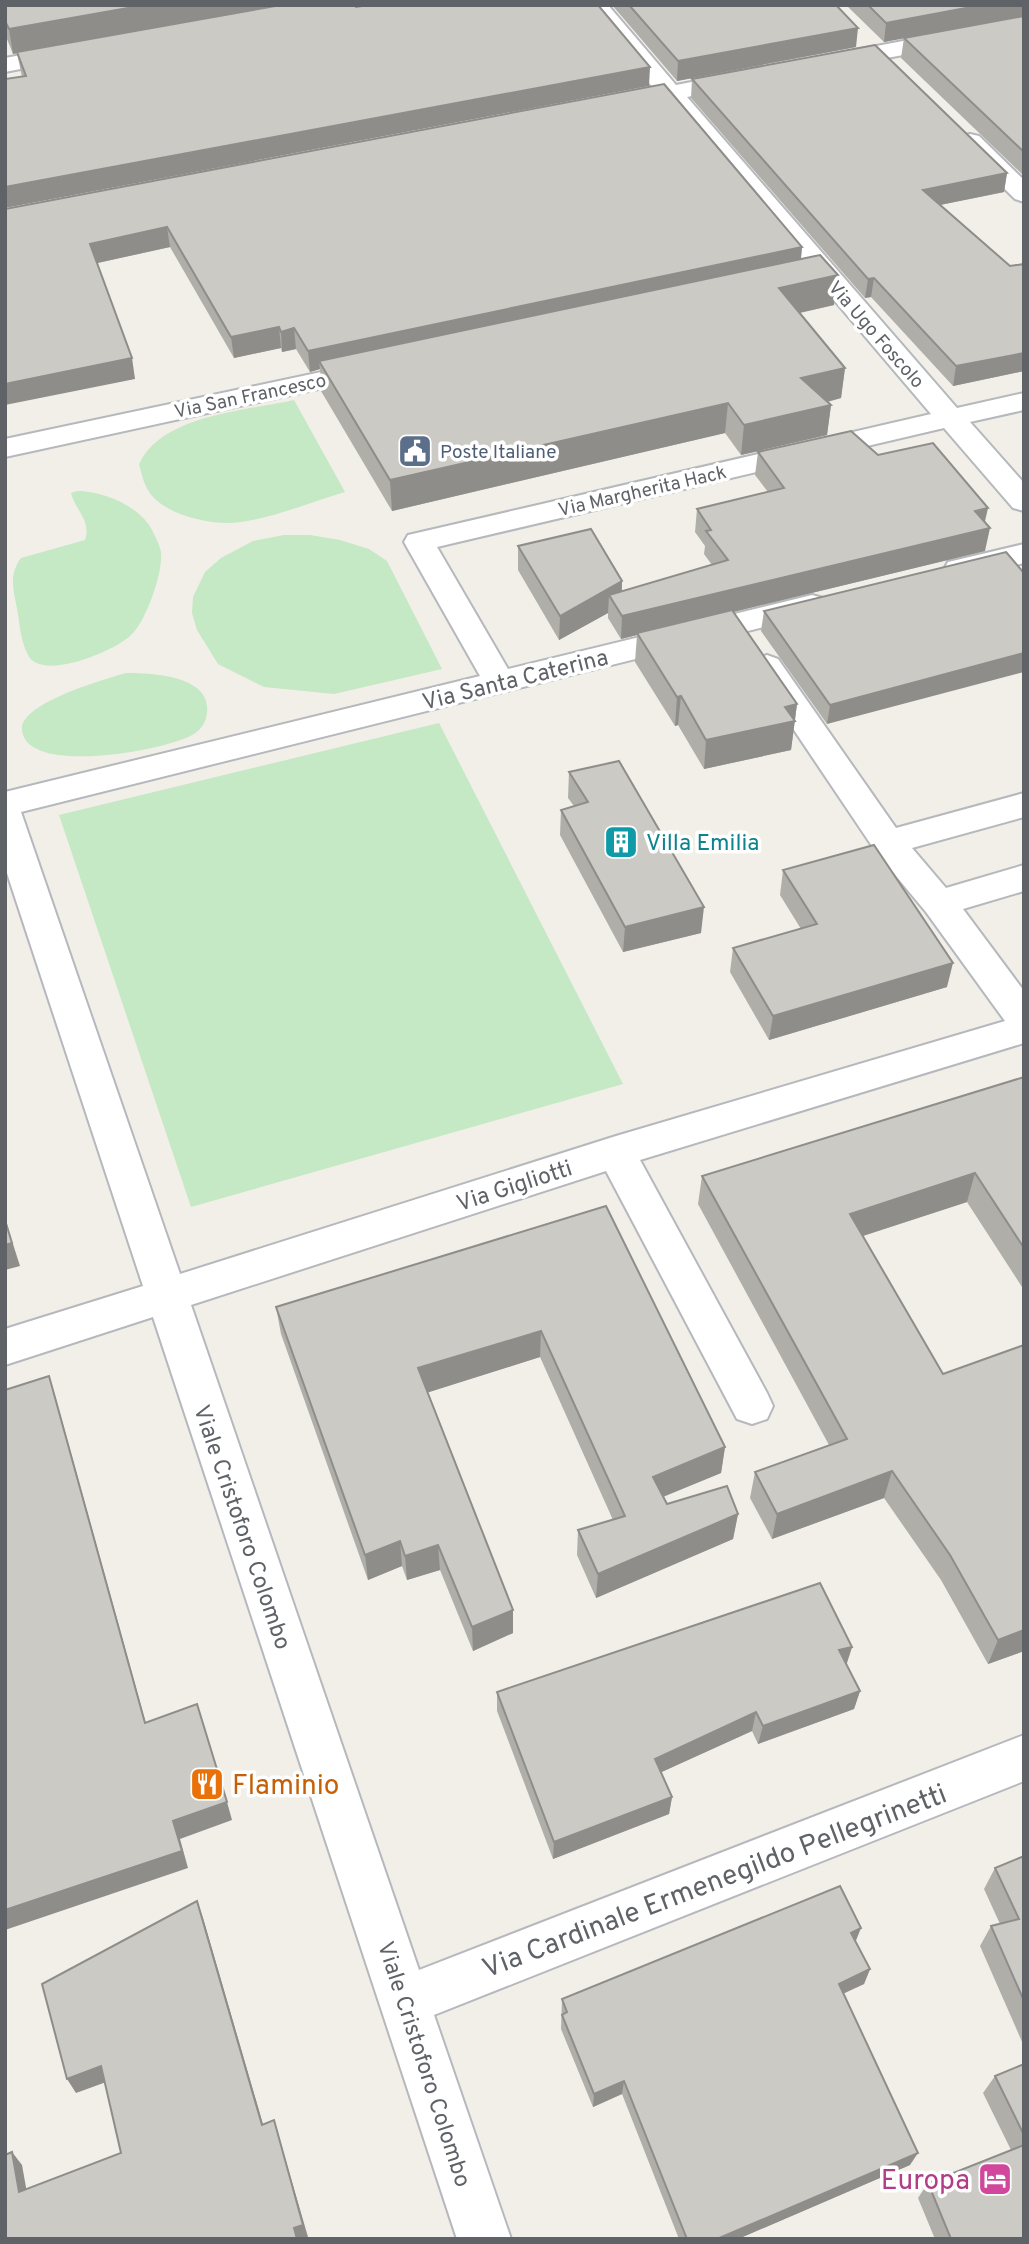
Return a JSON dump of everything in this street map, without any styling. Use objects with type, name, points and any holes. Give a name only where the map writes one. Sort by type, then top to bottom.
[{"type":"street","name":"Via Ugo Foscolo","points":[[596,5],[823,273],[1024,502]]},
{"type":"street","points":[[802,68],[1024,25]]},
{"type":"street","points":[[859,34],[898,71]]},
{"type":"street","points":[[5,65],[87,50]]},
{"type":"street","points":[[591,108],[763,75]]},
{"type":"street","points":[[956,128],[1024,194]]},
{"type":"street","points":[[796,279],[823,273]]},
{"type":"street","name":"Via San Francesco","points":[[5,449],[404,362]]},
{"type":"street","name":"Via Margherita Hack","points":[[500,683],[419,542],[1024,401]]},
{"type":"street","points":[[933,576],[1024,553]]},
{"type":"street","name":"Via Santa Caterina","points":[[5,804],[842,598]]},
{"type":"street","points":[[738,624],[888,843],[939,903],[1024,1019]]},
{"type":"street","points":[[888,843],[1024,805]]},
{"type":"street","name":"Viale Cristoforo Colombo","points":[[5,814],[484,2239]]},
{"type":"street","points":[[939,903],[1024,878]]},
{"type":"street","name":"Via Gigliotti","points":[[5,1347],[616,1152],[1024,1029]]},
{"type":"street","points":[[616,1152],[752,1406]]},
{"type":"street","name":"Via Cardinale Ermenegildo Pellegrinetti","points":[[405,2001],[1024,1758]]},
{"type":"green space","points":[[294,400],[345,492],[267,517],[219,523],[183,515],[162,505],[148,491],[139,464],[150,448],[166,435],[207,418]]},
{"type":"green space","points":[[77,491],[109,497],[140,515],[160,547],[161,561],[152,597],[142,620],[130,636],[94,656],[48,666],[36,663],[28,655],[24,645],[14,593],[14,572],[21,558],[85,540],[85,521],[71,493]]},
{"type":"green space","points":[[284,535],[310,535],[340,540],[369,549],[387,561],[442,669],[334,694],[264,687],[218,664],[197,630],[192,613],[193,597],[205,572],[221,558],[253,541]]},
{"type":"green space","points":[[126,673],[177,679],[199,690],[206,700],[207,712],[202,727],[194,734],[157,747],[100,756],[47,753],[30,744],[22,730],[25,720],[34,711],[65,694]]},
{"type":"green space","points":[[439,723],[623,1084],[191,1207],[59,815]]},
{"type":"building","points":[[5,5],[145,5],[9,29],[5,21]]},
{"type":"building","points":[[281,5],[598,5],[650,67],[5,187],[5,79],[26,76],[17,52]]},
{"type":"building","points":[[629,5],[836,5],[858,28],[678,61]]},
{"type":"building","points":[[868,5],[982,5],[886,23]]},
{"type":"building","points":[[1024,16],[1024,152],[904,38]]},
{"type":"building","points":[[875,45],[1007,173],[923,190],[1010,266],[1024,264],[1024,353],[956,366],[874,278],[868,279],[692,79]]},
{"type":"building","points":[[664,84],[802,247],[308,351],[294,328],[281,332],[279,327],[231,337],[167,227],[90,244],[132,358],[5,384],[5,209]]},
{"type":"building","points":[[820,255],[838,275],[779,288],[845,368],[801,378],[831,405],[744,425],[728,403],[390,480],[319,361]]},
{"type":"building","points":[[851,431],[878,455],[933,443],[988,508],[975,511],[990,528],[622,616],[609,595],[728,560],[706,531],[711,530],[697,509],[784,488],[758,452]]},
{"type":"building","points":[[591,529],[622,581],[560,616],[518,546]]},
{"type":"building","points":[[1006,552],[1024,573],[1024,653],[830,705],[764,611]]},
{"type":"building","points":[[732,610],[797,704],[785,707],[795,721],[706,740],[681,696],[677,697],[637,633]]},
{"type":"building","points":[[619,761],[704,907],[625,927],[561,810],[588,802],[569,772]]},
{"type":"building","points":[[874,845],[953,963],[773,1016],[733,948],[817,924],[783,870]]},
{"type":"building","points":[[1024,1077],[1024,1248],[975,1173],[850,1214],[943,1374],[1024,1345],[1024,1630],[998,1640],[950,1555],[892,1471],[777,1514],[755,1472],[847,1439],[702,1176]]},
{"type":"building","points":[[606,1206],[725,1447],[653,1477],[667,1504],[727,1486],[738,1514],[598,1574],[578,1530],[625,1516],[541,1331],[418,1368],[513,1610],[472,1627],[438,1545],[405,1556],[400,1541],[365,1555],[276,1307]]},
{"type":"building","points":[[5,1220],[12,1243],[5,1245]]},
{"type":"building","points":[[49,1376],[145,1723],[197,1704],[227,1802],[173,1821],[182,1851],[5,1910],[5,1390]]},
{"type":"building","points":[[820,1583],[852,1647],[839,1650],[860,1691],[763,1726],[756,1712],[655,1759],[672,1797],[554,1842],[497,1692]]},
{"type":"building","points":[[1024,1856],[1024,2001],[991,1926],[1019,1919],[995,1868]]},
{"type":"building","points":[[840,1886],[861,1928],[851,1933],[870,1969],[839,1984],[918,2153],[717,2239],[687,2239],[624,2081],[594,2094],[562,2015],[567,2012],[562,1999]]},
{"type":"building","points":[[197,1901],[262,2125],[274,2120],[303,2225],[294,2228],[297,2239],[5,2239],[5,2155],[12,2152],[19,2192],[121,2153],[101,2066],[67,2079],[42,1984]]},
{"type":"building","points":[[1024,2064],[1024,2135],[995,2076]]},
{"type":"building","name":"Europa","points":[[1024,2145],[1024,2239],[951,2239],[928,2183]]},
{"type":"place","name":"Poste Italiane","points":[[415,451]]},
{"type":"place","name":"Villa Emilia","points":[[621,842]]},
{"type":"place","name":"Flaminio","points":[[207,1784]]},
{"type":"place","name":"Europa","points":[[995,2179]]}]
